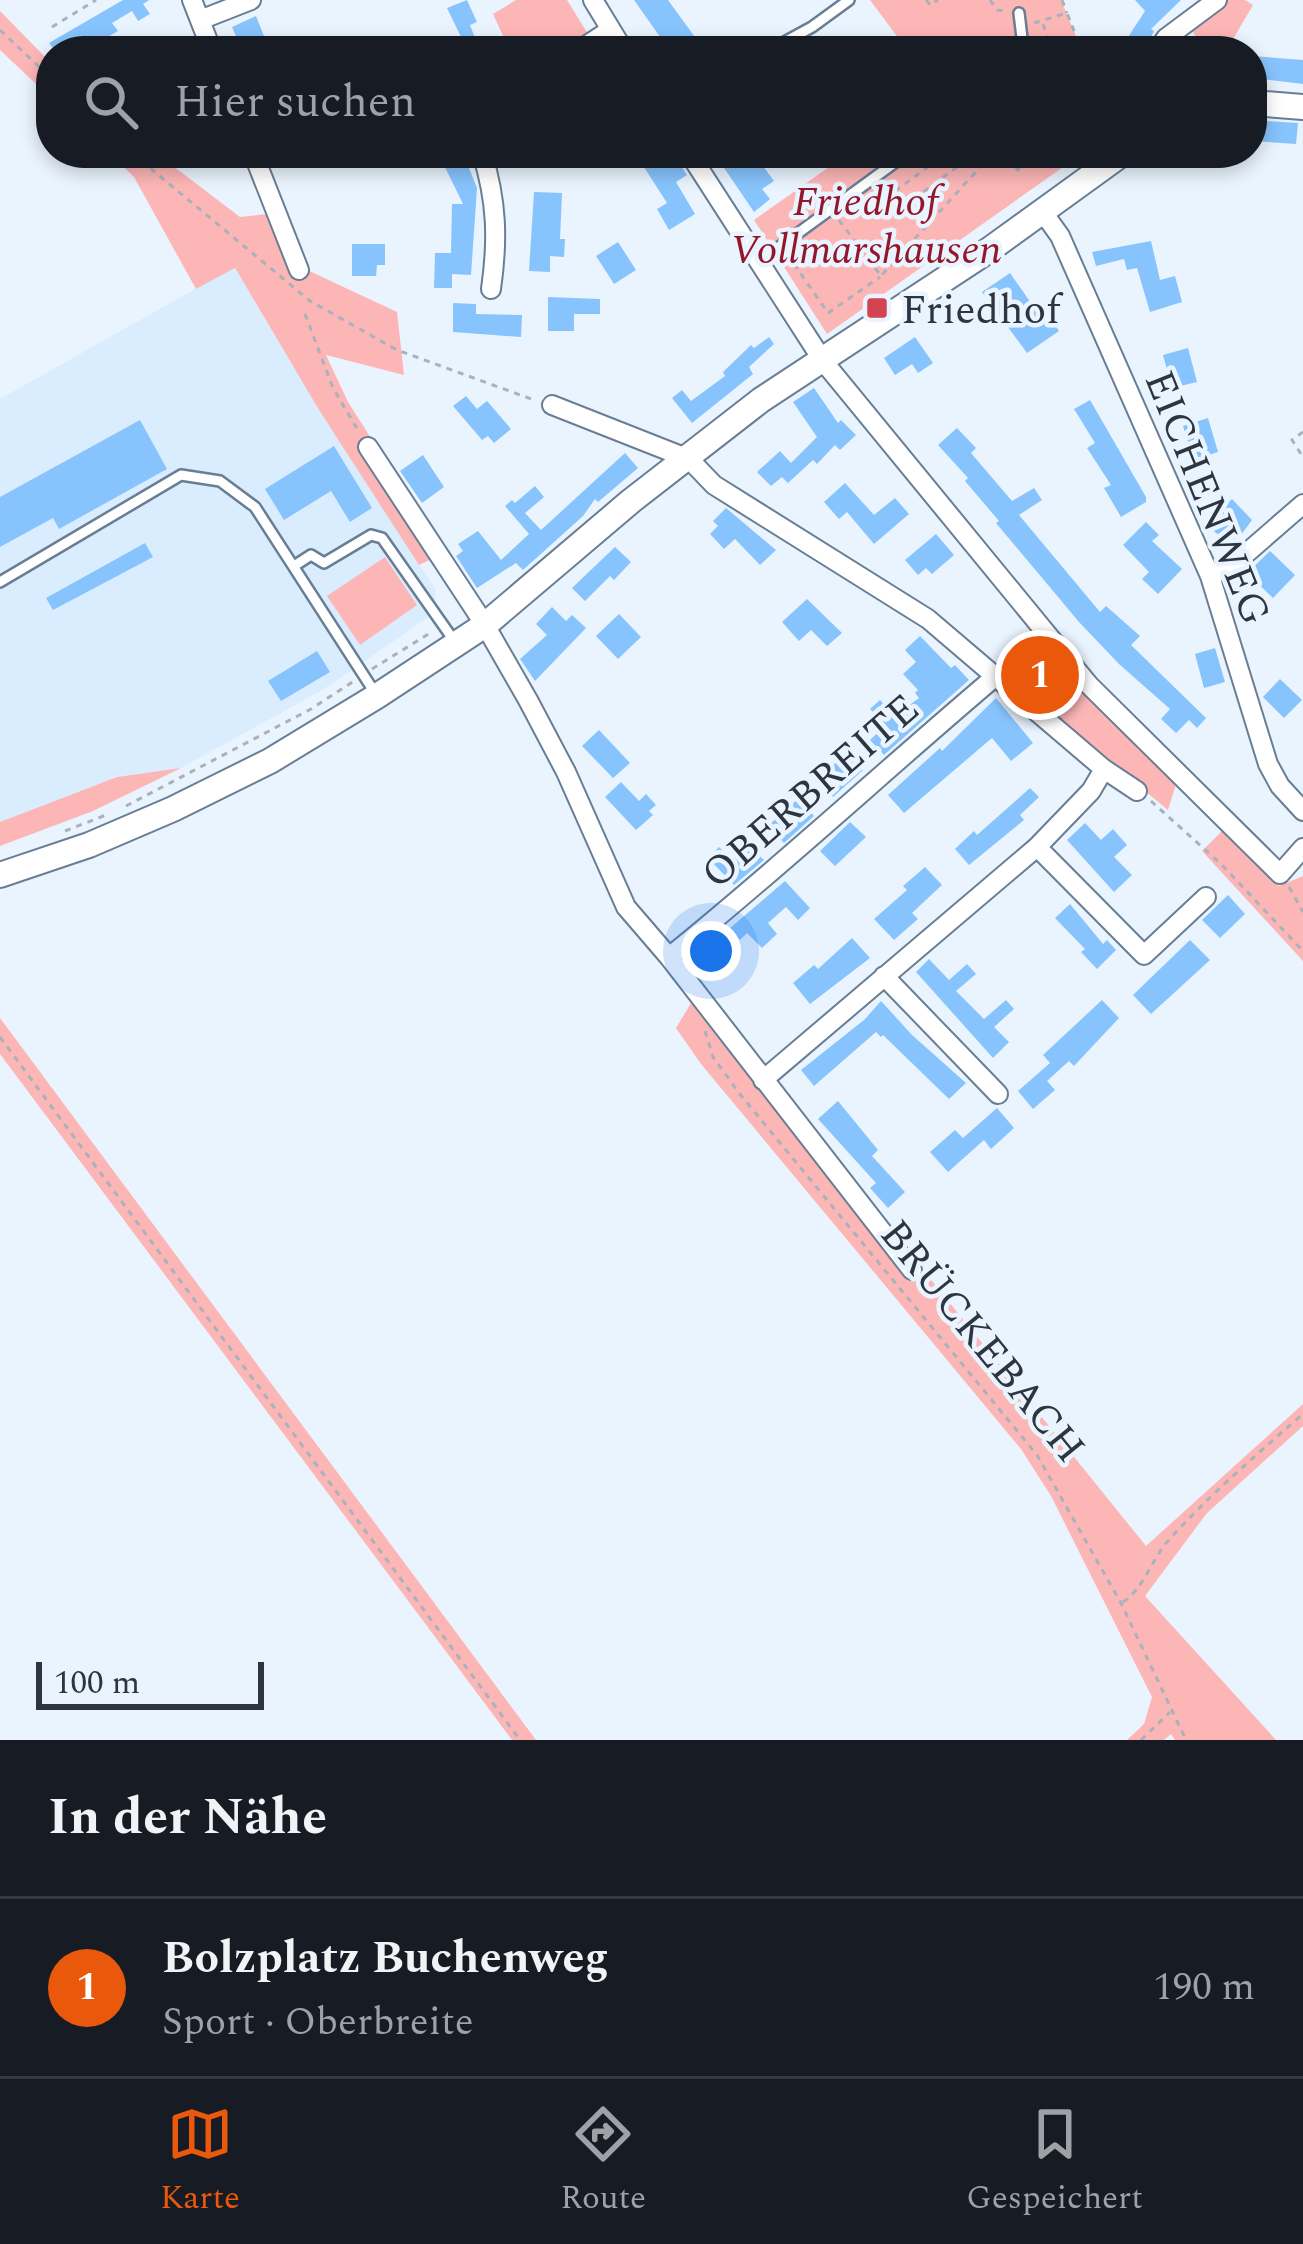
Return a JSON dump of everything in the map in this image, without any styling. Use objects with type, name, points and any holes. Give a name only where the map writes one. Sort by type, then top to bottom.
[{"type":"main road","points":[[1267,104],[1303,107]]},
{"type":"main road","points":[[0,875],[173,809],[270,761],[371,685],[452,636],[485,625],[761,400],[1100,168]]},
{"type":"street","points":[[192,0],[206,36]]},
{"type":"street","points":[[200,20],[250,0]]},
{"type":"street","points":[[593,0],[614,36]]},
{"type":"street","points":[[1169,36],[1216,0]]},
{"type":"street","points":[[601,36],[610,30]]},
{"type":"street","points":[[259,168],[299,270]]},
{"type":"street","points":[[486,168],[498,238],[490,289]]},
{"type":"street","points":[[698,168],[823,361],[1089,686],[1280,874],[1303,848]]},
{"type":"street","name":"EICHENWEG","points":[[1042,211],[1060,236],[1210,577],[1268,764],[1303,811]]},
{"type":"street","points":[[552,405],[689,459],[714,485],[928,619],[1104,769],[1137,791]]},
{"type":"street","name":"BRÜCKEBACH","points":[[368,447],[485,625],[566,772],[626,907],[911,1270]]},
{"type":"street","points":[[1210,577],[1234,564],[1303,504]]},
{"type":"street","name":"OBERBREITE","points":[[669,957],[800,848],[990,671]]},
{"type":"street","points":[[764,1080],[1037,847],[1091,791],[1104,769]]},
{"type":"street","points":[[1037,847],[1144,956],[1206,897]]},
{"type":"street","points":[[884,976],[998,1094]]},
{"type":"lane","points":[[796,36],[849,0]]},
{"type":"lane","points":[[1020,17],[1022,36]]},
{"type":"lane","points":[[757,263],[887,168]]},
{"type":"lane","points":[[0,582],[182,475],[220,481],[255,507],[371,685]]},
{"type":"lane","points":[[294,566],[311,555],[324,563],[371,536],[382,538],[452,636]]},
{"type":"path","points":[[52,27],[96,0]]},
{"type":"path","points":[[926,0],[930,5],[938,0]]},
{"type":"path","points":[[990,0],[998,10],[1043,22],[1067,13]]},
{"type":"path","points":[[1062,0],[1076,36]]},
{"type":"path","points":[[1043,22],[1047,36]]},
{"type":"path","points":[[0,31],[36,64]]},
{"type":"path","points":[[150,168],[284,283],[343,321],[397,350],[552,405]]},
{"type":"path","points":[[894,192],[927,168]]},
{"type":"path","points":[[904,206],[956,168]]},
{"type":"path","points":[[782,245],[828,313],[881,276],[981,168]]},
{"type":"path","points":[[880,173],[923,231]]},
{"type":"path","points":[[831,209],[881,276]]},
{"type":"path","points":[[305,314],[332,388],[368,447]]},
{"type":"path","points":[[1303,432],[1292,440],[1303,457]]},
{"type":"path","points":[[990,671],[1042,628]]},
{"type":"path","points":[[57,834],[119,810],[311,709],[371,685],[434,630],[452,636]]},
{"type":"path","points":[[1137,791],[1222,865],[1303,951]]},
{"type":"path","points":[[1303,903],[1295,897],[1303,912]]},
{"type":"path","name":"BRÜCKEBACH","points":[[705,1004],[702,1023],[713,1057],[884,1273],[1037,1455],[1121,1603],[1186,1740]]},
{"type":"path","points":[[0,1037],[520,1740]]},
{"type":"path","points":[[1121,1603],[1196,1512],[1303,1414]]},
{"type":"path","points":[[1142,1740],[1170,1712]]},
{"type":"shaded area","points":[[234,267],[319,410],[436,590],[433,614],[324,689],[181,768],[117,777],[0,822],[0,399]]},
{"type":"green space","points":[[516,0],[567,0],[588,34],[503,36],[493,14]]},
{"type":"green space","name":"Friedhof Vollmarshausen","points":[[870,0],[1061,0],[1076,36],[897,36]]},
{"type":"green space","points":[[1223,0],[1245,0],[1253,5],[1235,36],[1196,36],[1189,27]]},
{"type":"green space","points":[[0,11],[36,48],[36,84],[0,50]]},
{"type":"green space","points":[[125,168],[176,168],[240,217],[266,214],[288,261],[397,312],[404,375],[326,355],[348,402],[444,553],[419,565],[235,268],[196,289]]},
{"type":"green space","name":"Friedhof Vollmarshausen","points":[[828,168],[1062,168],[827,334],[754,220]]},
{"type":"green space","points":[[385,557],[417,605],[360,645],[327,596]]},
{"type":"green space","points":[[1036,639],[1076,687],[1177,781],[1168,810],[1046,709],[1002,663]]},
{"type":"green space","points":[[181,768],[93,811],[0,846],[0,822],[117,777]]},
{"type":"green space","points":[[1222,831],[1279,886],[1303,876],[1303,961],[1202,851]]},
{"type":"green space","points":[[691,1003],[909,1281],[924,1271],[1146,1546],[1303,1404],[1303,1426],[1207,1513],[1145,1596],[1276,1740],[1175,1740],[1171,1734],[1164,1740],[1127,1740],[1144,1724],[1152,1697],[1051,1496],[1021,1449],[701,1064],[676,1028]]},
{"type":"green space","points":[[0,1018],[536,1740],[512,1740],[0,1054]]},
{"type":"building","points":[[123,0],[149,0],[143,4],[150,14],[138,21],[132,11],[112,23],[118,31],[109,36],[61,36]]},
{"type":"building","points":[[467,0],[477,22],[470,25],[474,36],[461,36],[447,8]]},
{"type":"building","points":[[634,0],[668,0],[694,36],[659,36]]},
{"type":"building","points":[[1135,0],[1181,0],[1151,29],[1152,36],[1129,36],[1145,11]]},
{"type":"building","points":[[256,16],[264,36],[236,36],[232,27]]},
{"type":"building","points":[[1267,57],[1303,60],[1303,84],[1267,80]]},
{"type":"building","points":[[1267,121],[1298,123],[1296,144],[1267,142]]},
{"type":"building","points":[[445,168],[469,168],[477,188],[471,275],[452,274],[452,288],[434,288],[435,253],[451,253],[452,204],[463,204]]},
{"type":"building","points":[[645,168],[683,168],[687,175],[676,182],[695,214],[669,230],[657,209],[667,203]]},
{"type":"building","points":[[724,168],[764,168],[774,181],[762,189],[770,199],[754,212]]},
{"type":"building","points":[[534,192],[562,193],[564,257],[550,256],[550,272],[529,271]]},
{"type":"building","points":[[1151,241],[1160,280],[1175,276],[1182,302],[1150,312],[1137,268],[1127,270],[1124,259],[1096,266],[1092,252]]},
{"type":"building","points":[[618,242],[636,270],[614,284],[596,256]]},
{"type":"building","points":[[352,244],[385,244],[385,265],[377,265],[376,276],[352,276]]},
{"type":"building","points":[[1010,273],[1038,313],[1044,308],[1059,331],[1027,353],[982,292]]},
{"type":"building","points":[[548,297],[600,299],[600,314],[574,314],[574,331],[548,331]]},
{"type":"building","points":[[453,303],[476,304],[476,314],[522,315],[521,337],[453,332]]},
{"type":"building","points":[[769,337],[774,344],[749,367],[753,374],[692,423],[672,398],[682,390],[691,401],[725,376],[723,372],[751,345],[754,348]]},
{"type":"building","points":[[915,337],[933,363],[918,373],[912,364],[895,375],[884,358]]},
{"type":"building","points":[[1188,348],[1197,382],[1172,388],[1163,355]]},
{"type":"building","points":[[814,388],[838,423],[841,420],[856,435],[840,450],[835,445],[817,464],[813,460],[788,483],[782,477],[771,486],[757,472],[780,451],[791,463],[817,437],[793,402]]},
{"type":"building","points":[[466,396],[477,409],[487,401],[511,429],[494,443],[488,436],[482,440],[453,406]]},
{"type":"building","points":[[1090,400],[1146,497],[1146,502],[1121,517],[1104,488],[1111,485],[1087,448],[1095,443],[1074,409]]},
{"type":"building","points":[[1208,418],[1218,452],[1194,460],[1183,426]]},
{"type":"building","points":[[140,420],[167,469],[59,529],[53,518],[0,547],[0,497]]},
{"type":"building","points":[[957,428],[976,448],[971,453],[1012,501],[1034,488],[1042,500],[1019,515],[1100,612],[1106,606],[1140,636],[1131,645],[1206,718],[1197,728],[1189,720],[1176,733],[1161,719],[1170,709],[1079,622],[996,523],[999,521],[965,481],[968,478],[938,445]]},
{"type":"building","points":[[334,446],[372,508],[350,522],[331,491],[284,520],[265,489]]},
{"type":"building","points":[[625,453],[638,468],[598,502],[595,499],[583,516],[523,570],[516,563],[477,588],[456,556],[463,551],[458,544],[478,531],[501,560],[529,534],[505,506],[535,486],[544,497],[525,513],[541,530]]},
{"type":"building","points":[[423,455],[444,487],[422,503],[400,471]]},
{"type":"building","points":[[845,483],[874,515],[895,498],[909,514],[874,544],[847,512],[839,519],[824,502]]},
{"type":"building","points":[[1232,499],[1252,520],[1233,546],[1206,525]]},
{"type":"building","points":[[726,508],[776,550],[760,565],[735,539],[724,549],[710,534],[718,526],[713,521]]},
{"type":"building","points":[[1146,522],[1159,535],[1152,541],[1182,569],[1158,594],[1142,579],[1149,572],[1123,545]]},
{"type":"building","points":[[936,534],[954,555],[932,574],[926,568],[918,575],[905,560]]},
{"type":"building","points":[[145,543],[153,557],[53,610],[46,598]]},
{"type":"building","points":[[615,547],[631,562],[585,601],[572,588]]},
{"type":"building","points":[[1270,551],[1295,575],[1273,598],[1247,573]]},
{"type":"building","points":[[807,599],[842,633],[827,646],[811,630],[799,641],[782,622]]},
{"type":"building","points":[[552,607],[566,621],[572,615],[586,628],[535,681],[520,659],[547,635],[536,624]]},
{"type":"building","points":[[619,614],[641,637],[618,659],[596,636]]},
{"type":"building","points":[[920,636],[969,680],[884,755],[870,740],[886,725],[870,709],[880,700],[895,716],[919,698],[918,690],[903,674],[916,662],[905,650]]},
{"type":"building","points":[[1215,648],[1225,682],[1204,688],[1195,654]]},
{"type":"building","points":[[317,651],[330,672],[281,701],[268,681]]},
{"type":"building","points":[[1280,679],[1302,700],[1284,718],[1263,697]]},
{"type":"building","points":[[996,698],[1033,743],[1011,761],[992,738],[904,813],[888,795]]},
{"type":"building","points":[[599,730],[630,763],[613,778],[582,746]]},
{"type":"building","points":[[847,752],[863,770],[833,797],[809,770],[821,759],[829,769]]},
{"type":"building","points":[[621,782],[639,801],[646,794],[656,805],[649,811],[653,815],[636,830],[605,797]]},
{"type":"building","points":[[1030,788],[1039,797],[1020,815],[1024,820],[969,865],[955,849]]},
{"type":"building","points":[[798,799],[814,816],[784,843],[768,826]]},
{"type":"building","points":[[850,822],[866,837],[835,866],[820,851]]},
{"type":"building","points":[[1085,823],[1101,840],[1113,829],[1127,845],[1114,857],[1132,875],[1114,892],[1067,840]]},
{"type":"building","points":[[747,844],[764,860],[734,885],[708,858],[719,847],[732,860]]},
{"type":"building","points":[[925,867],[942,885],[912,913],[918,919],[894,940],[874,919]]},
{"type":"building","points":[[785,881],[810,908],[798,920],[786,907],[768,923],[777,934],[762,948],[747,933],[740,940],[729,929]]},
{"type":"building","points":[[1228,895],[1245,914],[1220,938],[1202,920]]},
{"type":"building","points":[[1070,904],[1103,944],[1107,940],[1116,950],[1097,969],[1055,918]]},
{"type":"building","points":[[852,938],[870,958],[810,1004],[793,983],[814,965],[818,969]]},
{"type":"building","points":[[1190,940],[1210,960],[1151,1014],[1133,995]]},
{"type":"building","points":[[929,959],[949,980],[967,964],[976,974],[956,991],[984,1019],[1006,1000],[1014,1009],[994,1027],[1009,1042],[993,1058],[916,972]]},
{"type":"building","points":[[1102,1000],[1119,1018],[1074,1066],[1069,1061],[1047,1081],[1055,1090],[1033,1109],[1018,1091],[1050,1063],[1043,1055]]},
{"type":"building","points":[[881,1001],[966,1083],[949,1099],[876,1032],[814,1086],[801,1070]]},
{"type":"building","points":[[838,1101],[878,1150],[872,1156],[905,1192],[888,1208],[870,1188],[876,1183],[818,1119]]},
{"type":"building","points":[[997,1108],[1014,1128],[991,1149],[984,1140],[948,1172],[930,1152],[955,1130],[963,1138]]},
{"type":"place","name":"Friedhof","points":[[877,308]]},
{"type":"place","name":"Bolzplatz Buchenweg","points":[[1040,675]]}]
